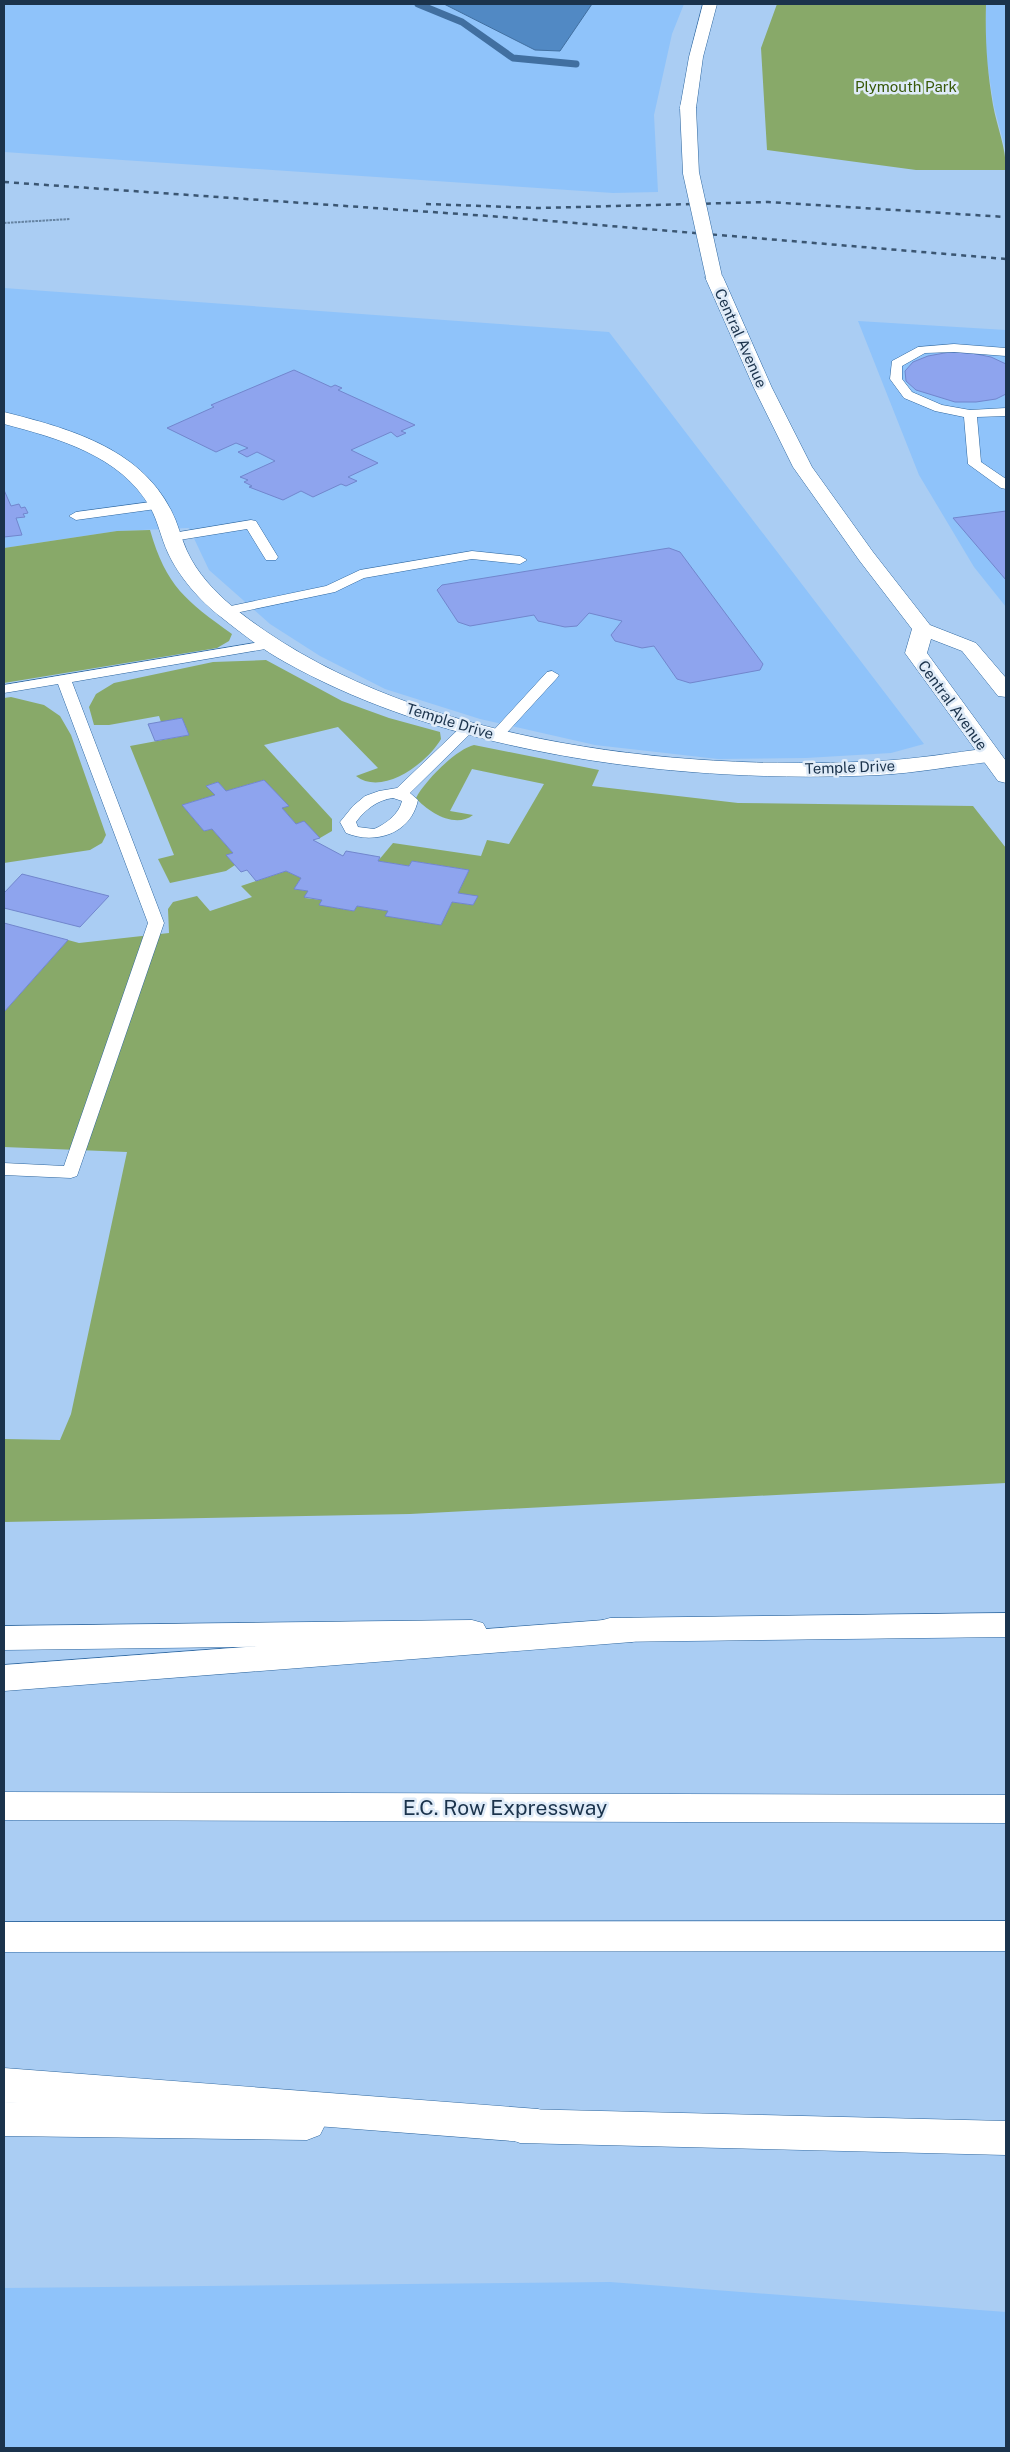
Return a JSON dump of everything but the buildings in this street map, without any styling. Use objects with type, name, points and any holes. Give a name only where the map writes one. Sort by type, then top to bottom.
[{"type":"main road","name":"Central Avenue","points":[[710,4],[696,57],[688,108],[691,173],[714,277],[763,388],[803,466],[866,556],[923,629],[968,647],[1006,691]]},
{"type":"main road","name":"Temple Drive","points":[[4,418],[68,436],[127,468],[158,504],[185,566],[226,611],[272,644],[333,680],[408,709],[497,735],[554,748],[655,762],[759,769],[879,768],[998,753]]},
{"type":"main road","name":"Central Avenue","points":[[923,629],[916,653],[998,753],[1006,776]]},
{"type":"main road","points":[[4,1638],[1006,1625]]},
{"type":"main road","points":[[4,1678],[632,1630]]},
{"type":"main road","name":"E.C. Row Expressway","points":[[4,1806],[1006,1808]]},
{"type":"main road","points":[[4,1937],[1006,1936]]},
{"type":"main road","points":[[4,2085],[538,2126]]},
{"type":"main road","points":[[4,2119],[538,2126],[1006,2138]]},
{"type":"lane","points":[[1006,352],[954,348],[922,350],[896,364],[896,379],[908,395],[939,408],[970,414],[1006,412]]},
{"type":"lane","points":[[970,414],[976,464],[1006,485]]},
{"type":"lane","points":[[76,516],[158,504]]},
{"type":"lane","points":[[173,537],[251,524],[271,557]]},
{"type":"lane","points":[[226,611],[330,589],[360,574],[472,555],[520,560]]},
{"type":"lane","points":[[4,689],[272,644]]},
{"type":"lane","points":[[497,735],[552,675]]},
{"type":"lane","points":[[4,1169],[71,1172],[156,923],[63,679]]},
{"type":"lane","points":[[401,793],[469,727]]},
{"type":"path","points":[[4,223],[70,218]]},
{"type":"shaded area","points":[[4,4],[684,4],[672,34],[654,115],[658,192],[613,193],[4,152]]},
{"type":"shaded area","points":[[444,4],[592,4],[560,51],[535,50]]},
{"type":"shaded area","points":[[986,4],[1006,4],[1006,152],[994,107],[985,50]]},
{"type":"shaded area","points":[[4,288],[609,332],[924,744],[891,753],[806,758],[718,759],[595,745],[480,719],[385,689],[320,656],[270,624],[209,570],[189,528],[117,531],[4,548]]},
{"type":"shaded area","points":[[858,321],[1006,330],[1006,607],[974,567],[919,475]]},
{"type":"shaded area","points":[[610,2282],[1006,2312],[1006,2448],[4,2448],[4,2288]]},
{"type":"green space","name":"Plymouth Park","points":[[777,4],[986,4],[986,42],[989,79],[993,105],[1005,153],[1006,170],[916,170],[767,150],[761,48]]},
{"type":"green space","points":[[150,530],[156,549],[171,579],[180,591],[202,612],[232,634],[229,641],[217,648],[4,683],[4,548],[117,531]]},
{"type":"green space","points":[[266,660],[342,701],[389,718],[440,732],[441,739],[435,748],[416,766],[391,780],[379,782],[367,781],[356,776],[378,768],[338,727],[264,745],[332,819],[332,831],[320,838],[304,822],[296,824],[282,808],[288,806],[264,780],[226,791],[218,782],[206,786],[215,795],[182,805],[204,831],[212,829],[233,853],[226,855],[235,865],[226,871],[170,883],[158,859],[174,855],[130,746],[189,735],[182,718],[161,722],[159,716],[109,725],[94,725],[89,707],[96,694],[114,683],[213,662]]},
{"type":"green space","points":[[11,697],[44,705],[60,716],[71,735],[106,835],[102,843],[90,850],[4,863],[4,698]]},
{"type":"green space","points":[[474,745],[599,770],[592,786],[738,803],[973,806],[1006,848],[1006,1483],[410,1514],[4,1522],[4,1439],[60,1440],[71,1414],[127,1152],[4,1147],[4,1012],[68,940],[79,943],[169,933],[168,909],[173,902],[197,896],[210,911],[252,897],[241,886],[286,871],[301,878],[294,889],[308,891],[305,898],[322,900],[320,905],[354,911],[357,906],[388,911],[386,916],[441,925],[452,902],[473,905],[477,897],[458,893],[469,870],[412,861],[409,866],[378,861],[393,843],[481,856],[487,840],[509,844],[544,784],[472,769],[450,811],[473,815],[466,819],[450,819],[427,809],[416,798],[420,791],[450,759]]},
{"type":"waterway","points":[[418,4],[462,22],[513,58],[576,64]]},
{"type":"railway","points":[[4,182],[503,217],[1006,259]]},
{"type":"railway","points":[[426,204],[539,208],[768,202],[1006,217]]}]
